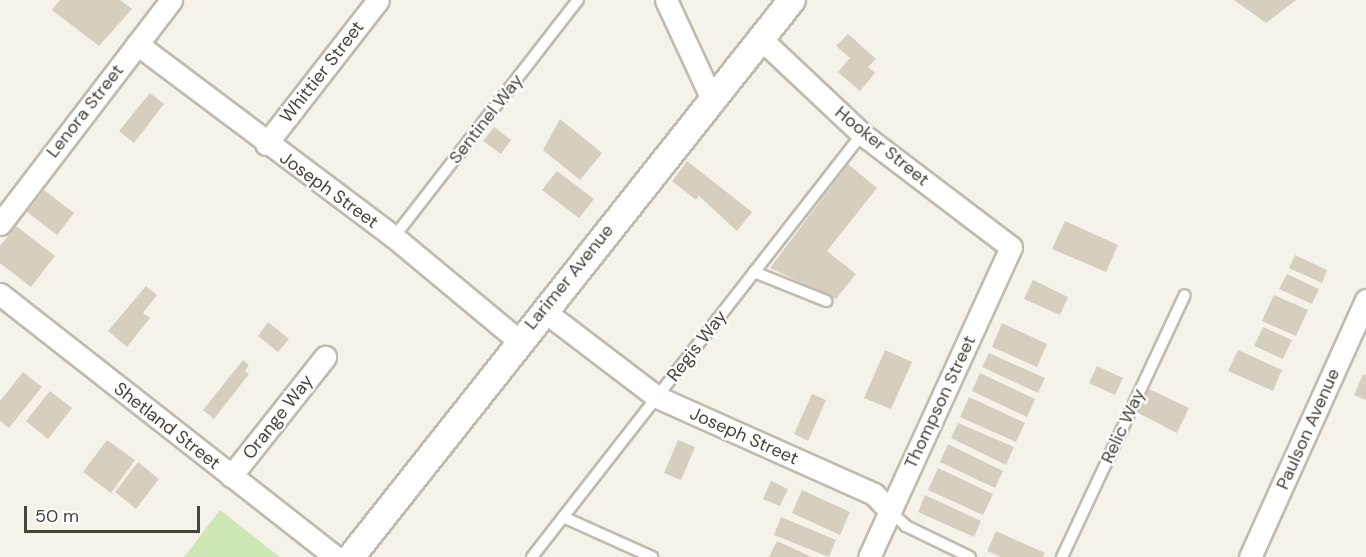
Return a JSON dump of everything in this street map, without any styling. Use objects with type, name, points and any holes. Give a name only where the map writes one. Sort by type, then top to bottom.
[{"type":"street","name":"Lenora Street","points":[[0,224],[171,0]]},
{"type":"street","name":"Whittier Street","points":[[266,144],[378,0]]},
{"type":"street","points":[[666,0],[711,97]]},
{"type":"street","name":"Larimer Avenue","points":[[351,557],[518,340],[544,311],[759,37],[792,0]]},
{"type":"street","name":"Hooker Street","points":[[759,37],[862,134],[1011,247]]},
{"type":"street","name":"Joseph Street","points":[[137,44],[266,144],[394,237],[518,340]]},
{"type":"street","name":"Thompson Street","points":[[869,557],[1011,247]]},
{"type":"street","name":"Shetland Street","points":[[0,294],[335,557]]},
{"type":"street","name":"Paulson Avenue","points":[[1250,557],[1366,300]]},
{"type":"street","name":"Joseph Street","points":[[544,311],[657,397],[874,494],[890,511]]},
{"type":"street","name":"Orange Way","points":[[231,476],[325,357]]},
{"type":"lane","name":"Sentinel Way","points":[[394,237],[578,0]]},
{"type":"lane","name":"Regis Way","points":[[532,557],[862,134]]},
{"type":"lane","points":[[754,272],[826,301]]},
{"type":"lane","name":"Relic Way","points":[[1062,557],[1185,295]]},
{"type":"lane","points":[[890,511],[906,526],[970,557]]},
{"type":"lane","points":[[563,517],[652,557]]},
{"type":"green space","points":[[220,510],[280,557],[184,557]]},
{"type":"building","points":[[60,0],[120,0],[132,9],[99,46],[52,10]]},
{"type":"building","points":[[1234,0],[1296,0],[1266,23]]},
{"type":"building","points":[[848,34],[876,59],[868,67],[875,73],[860,91],[838,72],[850,58],[836,46]]},
{"type":"building","points":[[150,93],[164,104],[134,143],[119,131]]},
{"type":"building","points":[[560,119],[602,153],[580,180],[543,150]]},
{"type":"building","points":[[494,127],[511,140],[501,154],[483,141]]},
{"type":"building","points":[[687,161],[752,212],[737,231],[699,196],[696,200],[672,181]]},
{"type":"building","points":[[848,164],[877,188],[827,251],[856,274],[836,299],[770,268]]},
{"type":"building","points":[[557,171],[594,199],[579,218],[542,190]]},
{"type":"building","points":[[44,190],[74,213],[57,235],[27,212]]},
{"type":"building","points":[[1065,221],[1118,245],[1106,272],[1052,249]]},
{"type":"building","points":[[16,226],[55,256],[31,287],[0,263],[0,246]]},
{"type":"building","points":[[1295,255],[1327,270],[1322,283],[1289,268]]},
{"type":"building","points":[[1287,274],[1319,289],[1312,304],[1279,289]]},
{"type":"building","points":[[1033,280],[1068,297],[1060,315],[1024,299]]},
{"type":"building","points":[[146,286],[157,295],[143,313],[150,318],[127,347],[108,331]]},
{"type":"building","points":[[1274,295],[1308,310],[1296,336],[1262,321]]},
{"type":"building","points":[[268,322],[289,339],[278,352],[258,336]]},
{"type":"building","points":[[1002,323],[1047,344],[1037,367],[992,347]]},
{"type":"building","points":[[1263,327],[1292,340],[1283,359],[1254,346]]},
{"type":"building","points":[[885,350],[912,362],[891,409],[864,398]]},
{"type":"building","points":[[1238,350],[1282,370],[1273,391],[1228,371]]},
{"type":"building","points":[[989,353],[1045,378],[1038,393],[982,367]]},
{"type":"building","points":[[243,360],[249,365],[245,371],[249,374],[214,419],[203,410]]},
{"type":"building","points":[[1097,366],[1123,378],[1115,395],[1089,383]]},
{"type":"building","points":[[23,372],[42,387],[9,428],[0,421],[0,401]]},
{"type":"building","points":[[980,373],[1035,399],[1027,417],[972,391]]},
{"type":"building","points":[[1363,374],[1366,375],[1366,400],[1354,395]]},
{"type":"building","points":[[1149,389],[1189,408],[1177,433],[1138,413]]},
{"type":"building","points":[[50,391],[72,408],[48,439],[26,421]]},
{"type":"building","points":[[812,394],[826,400],[808,441],[794,434]]},
{"type":"building","points":[[969,397],[1025,423],[1016,442],[960,417]]},
{"type":"building","points":[[958,423],[1014,447],[1006,465],[951,438]]},
{"type":"building","points":[[107,440],[135,460],[111,493],[83,472]]},
{"type":"building","points":[[678,440],[695,447],[681,480],[664,473]]},
{"type":"building","points":[[948,444],[1003,471],[995,488],[940,462]]},
{"type":"building","points":[[138,462],[159,479],[136,509],[115,492]]},
{"type":"building","points":[[938,468],[993,494],[983,515],[928,490]]},
{"type":"building","points":[[771,481],[788,489],[780,506],[763,499]]},
{"type":"building","points":[[802,490],[850,512],[840,535],[792,513]]},
{"type":"building","points":[[925,495],[981,521],[974,537],[918,512]]},
{"type":"building","points":[[781,517],[836,540],[829,557],[774,535]]},
{"type":"building","points":[[996,531],[1045,553],[1043,557],[1001,557],[987,551]]},
{"type":"building","points":[[777,541],[812,557],[769,557]]}]
